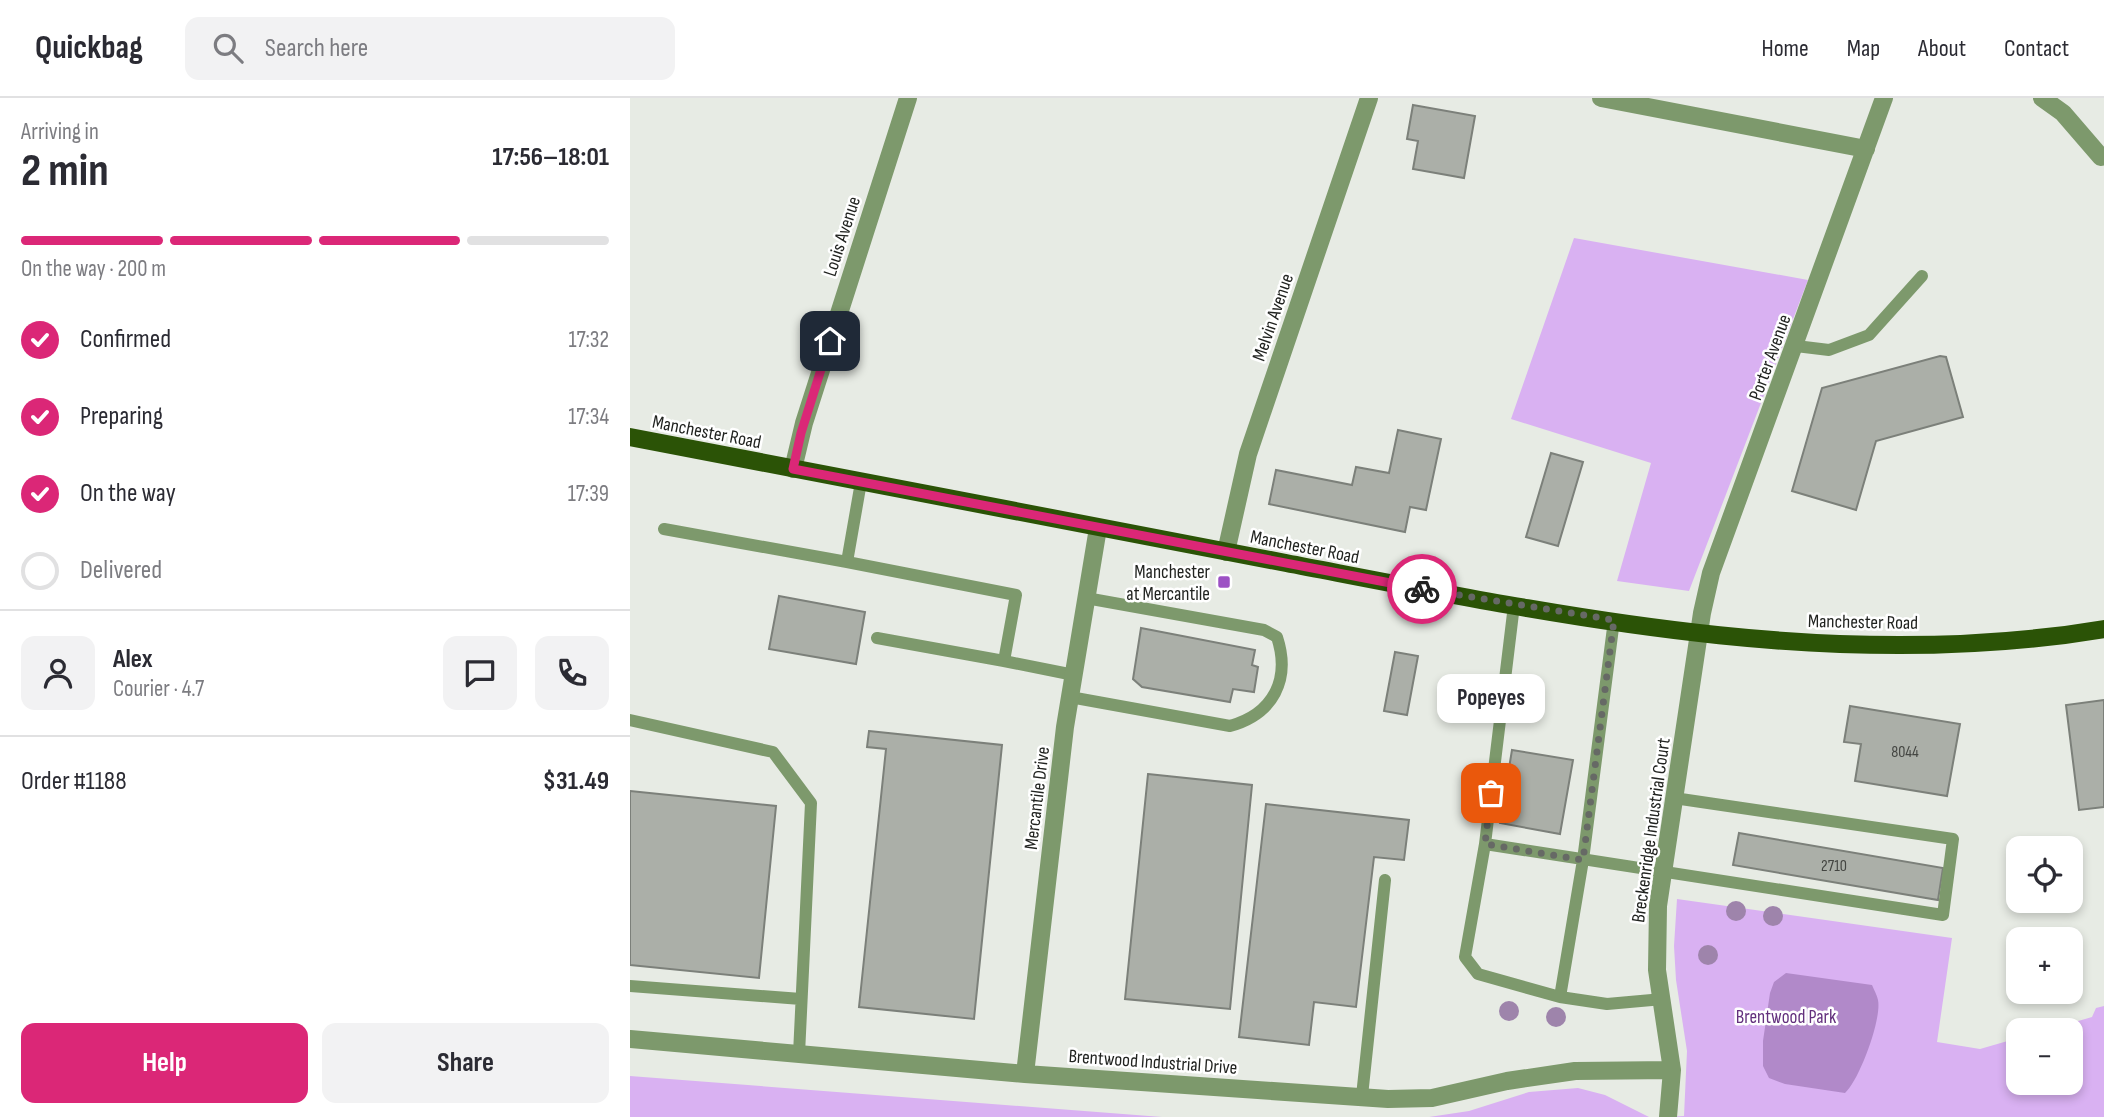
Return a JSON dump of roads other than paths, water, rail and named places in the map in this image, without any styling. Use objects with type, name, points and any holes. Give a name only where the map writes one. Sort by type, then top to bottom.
[{"type":"main road","name":"Manchester Road","points":[[630,437],[1514,605],[1699,632],[1769,639],[1896,645],[2022,640],[2104,629]]},
{"type":"street","name":"Louis Avenue","points":[[793,469],[801,433],[908,98]]},
{"type":"street","name":"Melvin Avenue","points":[[1226,552],[1248,454],[1369,98]]},
{"type":"street","points":[[1601,98],[1866,149]]},
{"type":"street","name":"Porter Avenue","points":[[1699,632],[1712,573],[1884,98]]},
{"type":"street","points":[[2042,98],[2063,113],[2101,157]]},
{"type":"street","name":"Mercantile Drive","points":[[1025,1074],[1070,698],[1098,528]]},
{"type":"street","name":"Breckenridge Industrial Court","points":[[1668,1117],[1672,1070],[1657,940],[1663,872],[1699,632]]},
{"type":"street","name":"Brentwood Industrial Drive","points":[[630,1039],[1025,1074],[1362,1096],[1432,1098],[1539,1076],[1624,1069],[1672,1070]]},
{"type":"lane","points":[[1796,346],[1829,350],[1869,335],[1922,276]]},
{"type":"lane","points":[[847,562],[861,482]]},
{"type":"lane","points":[[664,529],[1016,595],[1004,661]]},
{"type":"lane","points":[[1070,698],[1230,726],[1245,722],[1266,709],[1276,692],[1281,651],[1276,637],[1264,630],[1086,598]]},
{"type":"lane","points":[[1514,605],[1485,844],[1465,957],[1478,974],[1560,997],[1607,1004],[1663,999]]},
{"type":"lane","points":[[1560,997],[1583,860],[1614,620]]},
{"type":"lane","points":[[877,638],[1074,675]]},
{"type":"lane","points":[[630,720],[773,752],[811,803],[799,1054]]},
{"type":"lane","points":[[1485,844],[1943,915],[1953,839],[1674,798]]},
{"type":"lane","points":[[1362,1096],[1385,880]]},
{"type":"lane","points":[[630,986],[801,999]]},
{"type":"place","name":"Manchester at Mercantile","points":[[1224,582]]},
{"type":"place","name":"Popeyes","points":[[1491,793]]},
{"type":"park label","name":"Brentwood Park","points":[[1786,1016]]}]
